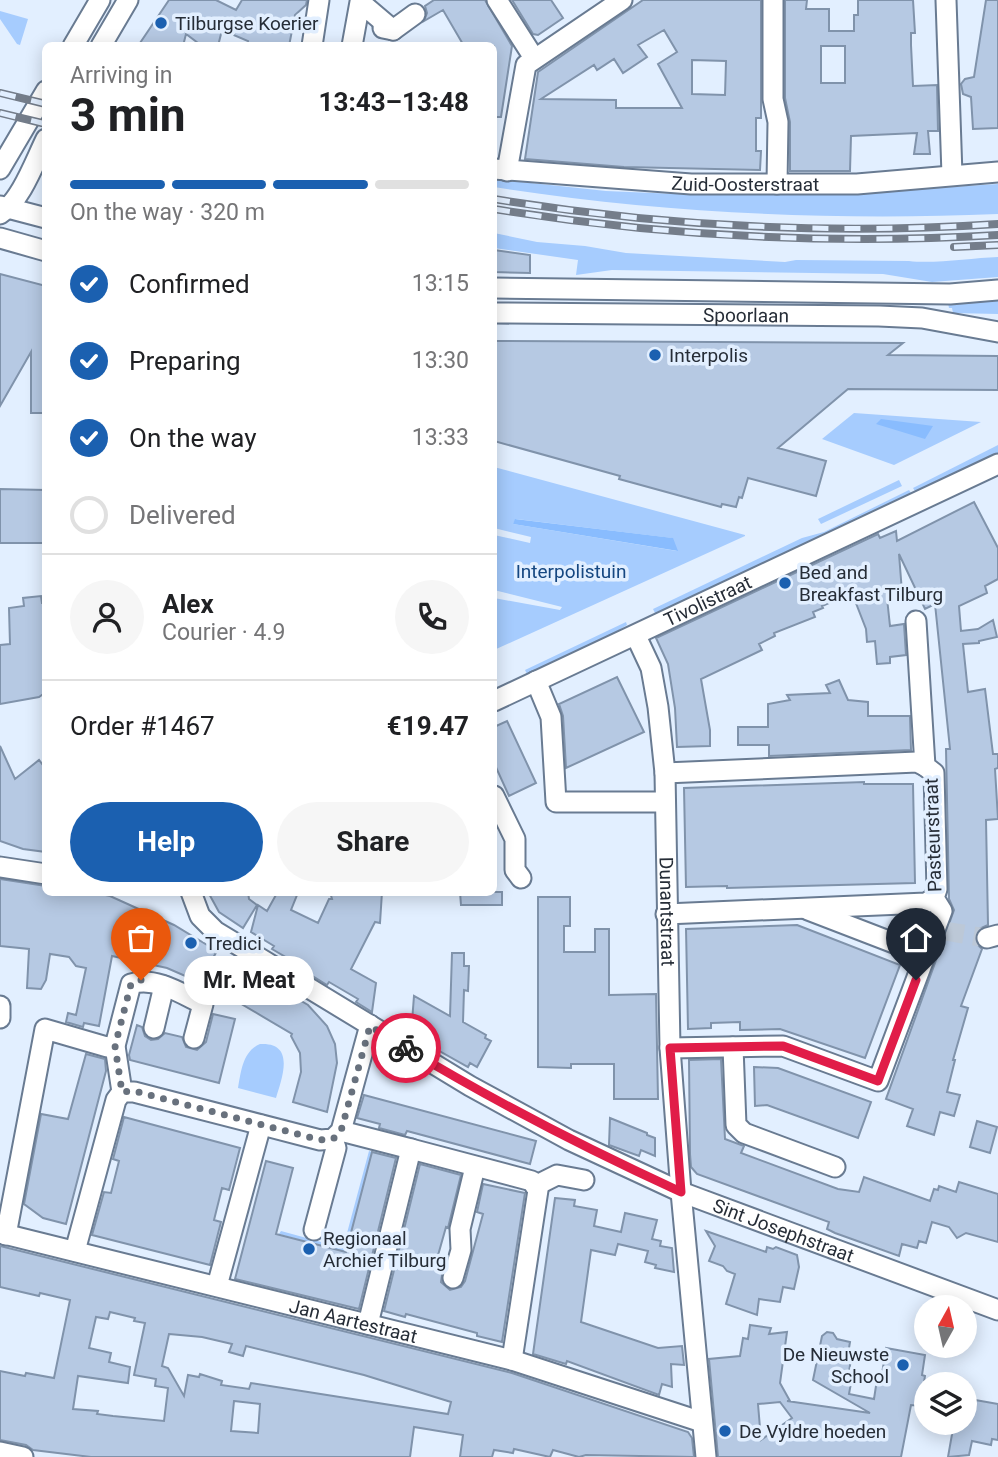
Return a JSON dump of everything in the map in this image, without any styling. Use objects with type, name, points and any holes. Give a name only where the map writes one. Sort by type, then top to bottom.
[{"type":"street","points":[[75,42],[100,0]]},
{"type":"street","points":[[103,42],[128,0]]},
{"type":"street","points":[[313,42],[319,0]]},
{"type":"street","points":[[497,0],[534,58]]},
{"type":"street","points":[[500,170],[526,65],[622,0]]},
{"type":"street","points":[[773,0],[773,99],[778,122],[777,184]]},
{"type":"street","points":[[946,0],[952,175]]},
{"type":"street","points":[[353,42],[357,1]]},
{"type":"street","points":[[357,1],[393,30]]},
{"type":"street","points":[[355,24],[393,30],[415,14]]},
{"type":"street","points":[[0,169],[42,98]]},
{"type":"street","points":[[42,146],[3,209],[42,217]]},
{"type":"street","name":"Zuid-Oosterstraat","points":[[500,170],[691,184],[857,184],[998,172]]},
{"type":"street","points":[[0,238],[42,250]]},
{"type":"street","name":"Spoorlaan","points":[[497,288],[950,294],[998,290]]},
{"type":"street","points":[[697,291],[697,315]]},
{"type":"street","name":"Spoorlaan","points":[[497,313],[879,316],[922,318],[998,332]]},
{"type":"street","name":"Tivolistraat","points":[[497,700],[998,464]]},
{"type":"street","name":"Pasteurstraat","points":[[733,1047],[783,1046],[878,1081],[925,955],[940,929],[942,911],[934,898],[937,889],[934,773],[925,765],[916,621]]},
{"type":"street","name":"Dunantstraat","points":[[636,636],[651,668],[665,773],[670,1048],[706,1457]]},
{"type":"street","points":[[536,681],[551,717],[556,803],[665,802]]},
{"type":"street","points":[[665,773],[917,762],[925,765]]},
{"type":"street","points":[[497,802],[514,839],[515,870],[521,878]]},
{"type":"street","points":[[0,867],[42,873]]},
{"type":"street","name":"Sint Josephstraat","points":[[192,896],[200,916],[215,931],[470,1086],[569,1140],[681,1192],[998,1310]]},
{"type":"street","points":[[666,914],[926,903],[934,898]]},
{"type":"street","points":[[800,907],[925,955]]},
{"type":"street","points":[[75,1251],[116,1100],[122,1092],[115,1046],[131,984],[141,980],[164,986],[203,1004],[194,1038]]},
{"type":"street","points":[[153,1028],[164,986]]},
{"type":"street","points":[[0,1006],[0,1018]]},
{"type":"street","points":[[314,1230],[337,1135],[370,1026]]},
{"type":"street","points":[[3,1234],[45,1029],[107,1047],[115,1046]]},
{"type":"street","points":[[670,1048],[733,1047],[736,1125],[744,1133],[835,1167]]},
{"type":"street","points":[[122,1092],[134,1091],[320,1140],[337,1135],[411,1149],[534,1183],[557,1175],[584,1180]]},
{"type":"street","points":[[217,1286],[261,1125]]},
{"type":"street","points":[[368,1324],[411,1149]]},
{"type":"street","points":[[453,1278],[461,1250],[460,1229],[475,1167]]},
{"type":"street","points":[[512,1360],[538,1190],[534,1183]]},
{"type":"street","name":"Jan Aartestraat","points":[[3,1234],[512,1360],[702,1422]]},
{"type":"street","points":[[0,1452],[23,1457]]},
{"type":"green space","points":[[0,11],[28,19],[20,45],[0,19]]},
{"type":"green space","points":[[497,179],[606,191],[700,195],[700,189],[887,191],[998,184],[998,214],[871,216],[745,213],[557,196],[497,187]]},
{"type":"green space","points":[[497,234],[537,242],[626,253],[785,262],[930,262],[998,257],[998,277],[932,282],[883,274],[612,270],[576,275],[578,260],[497,248]]},
{"type":"green space","points":[[998,300],[998,314],[953,313],[948,303]]},
{"type":"green space","points":[[854,413],[981,422],[894,465],[822,439]]},
{"type":"green space","points":[[998,445],[998,453],[915,491],[913,488]]},
{"type":"green space","name":"Interpolistuin","points":[[497,468],[745,535],[497,649],[497,599],[560,610],[562,607],[497,591],[497,536],[530,543],[531,537],[497,529]],"holes":[[[516,519],[672,538],[677,551],[513,524]]]},
{"type":"green space","points":[[899,480],[902,486],[821,524],[818,519]]},
{"type":"green space","points":[[909,490],[911,493],[656,615],[653,609],[802,538],[824,532]]},
{"type":"green space","points":[[626,622],[627,625],[601,641],[528,676],[525,670]]},
{"type":"green space","points":[[260,1044],[279,1049],[282,1055],[283,1072],[276,1098],[238,1088],[246,1057]]},
{"type":"green space","points":[[369,1151],[372,1152],[346,1252],[279,1234],[281,1231],[343,1248]]},
{"type":"shaded area","points":[[881,419],[933,426],[925,439],[876,424]]},
{"type":"shaded area","points":[[515,519],[673,538],[678,551],[513,524]]},
{"type":"building","points":[[169,0],[216,0],[236,10],[242,0],[307,0],[306,5],[295,15],[290,42],[248,42],[222,30],[219,42],[197,42],[186,34],[184,42],[141,42]]},
{"type":"building","points":[[434,0],[485,0],[512,46],[501,117],[497,117],[497,42],[462,42],[443,10],[424,21],[427,13],[425,6]]},
{"type":"building","points":[[512,0],[551,0],[563,18],[538,35],[533,34]]},
{"type":"building","points":[[643,0],[761,0],[761,118],[756,118],[756,151],[761,151],[760,170],[624,167],[525,159],[538,72]],"holes":[[[664,30],[677,52],[658,64],[682,108],[616,108],[616,100],[541,99],[594,65],[597,70],[614,59],[623,73],[647,57],[638,45]],[[692,60],[726,61],[725,95],[692,94]]]},
{"type":"building","points":[[785,0],[807,0],[806,9],[829,9],[829,31],[854,31],[858,0],[913,0],[913,86],[937,85],[938,131],[928,131],[930,154],[914,154],[917,133],[851,136],[850,171],[790,171],[790,122],[785,98]],"holes":[[[821,46],[845,46],[845,83],[821,83]]]},
{"type":"building","points":[[986,0],[998,0],[998,128],[973,129],[971,97],[963,94],[961,84],[965,79],[974,77]]},
{"type":"building","points":[[497,250],[530,255],[530,273],[497,272]]},
{"type":"building","points":[[0,274],[42,285],[42,413],[31,413],[31,352],[0,406]]},
{"type":"building","points":[[497,341],[903,343],[888,355],[998,356],[998,390],[848,389],[778,448],[826,461],[816,496],[748,478],[742,498],[739,497],[736,507],[722,504],[721,507],[619,479],[620,476],[497,442]]},
{"type":"building","points":[[0,489],[42,490],[42,543],[0,543]]},
{"type":"building","points":[[974,502],[998,548],[998,579],[985,586],[987,593],[959,606],[961,631],[978,629],[993,620],[997,637],[979,643],[963,644],[968,692],[985,689],[993,754],[998,754],[998,768],[995,769],[998,819],[986,820],[988,925],[979,929],[975,936],[975,942],[982,949],[961,1006],[968,1008],[947,1092],[960,1095],[954,1116],[940,1112],[934,1135],[907,1126],[913,1109],[886,1099],[954,910],[949,899],[946,749],[950,749],[935,604],[925,609],[899,554],[902,592],[887,598],[890,626],[904,624],[906,655],[890,657],[890,663],[877,664],[875,641],[867,642],[866,629],[852,593],[822,606],[823,608],[813,612],[815,617],[774,633],[775,636],[759,644],[762,650],[701,679],[710,730],[710,746],[677,747],[675,708],[668,664],[656,638],[878,534],[880,538],[896,531],[897,541]]},
{"type":"building","points":[[41,596],[42,695],[0,704],[0,645],[10,644],[9,608],[24,606],[23,598]]},
{"type":"building","points":[[617,677],[644,732],[566,768],[563,716],[559,704]]},
{"type":"building","points":[[839,680],[848,700],[868,702],[868,716],[910,716],[911,750],[769,756],[769,745],[738,745],[738,727],[768,727],[768,704],[790,700],[787,695],[830,693],[826,685]]},
{"type":"building","points":[[507,721],[536,783],[509,796],[497,770],[497,726]]},
{"type":"building","points":[[0,746],[15,779],[39,760],[42,764],[42,851],[23,849],[0,841]]},
{"type":"building","points":[[864,782],[913,784],[915,883],[686,887],[684,788]]},
{"type":"building","points":[[0,879],[42,885],[42,896],[110,896],[174,925],[217,951],[199,982],[167,968],[112,956],[99,1026],[84,1023],[83,1027],[66,1022],[68,1013],[76,1015],[86,968],[76,966],[69,957],[50,954],[46,980],[41,989],[27,988],[29,949],[0,946]]},
{"type":"building","points":[[497,892],[502,892],[502,905],[461,905],[460,896],[497,896]]},
{"type":"building","points":[[210,896],[249,896],[257,905],[243,928],[219,912]]},
{"type":"building","points":[[275,896],[297,896],[291,910],[318,923],[329,899],[332,899],[331,896],[382,896],[380,923],[375,922],[351,969],[376,983],[372,1012],[356,1002],[358,999],[329,982],[327,985],[298,967],[299,965],[272,949],[274,946],[251,932],[258,905],[267,911]]},
{"type":"building","points":[[538,897],[570,897],[570,926],[564,926],[564,952],[595,952],[595,929],[609,929],[609,995],[656,994],[658,1099],[614,1099],[614,1064],[571,1064],[571,1068],[538,1067]]},
{"type":"building","points":[[797,925],[900,965],[865,1058],[780,1029],[740,1030],[740,1022],[711,1023],[711,1028],[688,1029],[686,929]]},
{"type":"building","points":[[452,953],[464,953],[464,966],[469,966],[468,991],[464,990],[463,1022],[486,1035],[485,1038],[491,1041],[477,1067],[470,1063],[468,1067],[411,1035],[414,996],[450,1016]]},
{"type":"building","points":[[242,966],[308,1005],[327,1026],[335,1044],[337,1063],[327,1112],[293,1102],[301,1072],[300,1053],[292,1034],[233,999]]},
{"type":"building","points":[[213,1014],[235,1019],[219,1083],[130,1060],[137,1025],[142,1027],[145,1036],[151,1040],[158,1039],[165,1033],[182,1037],[186,1047],[197,1050],[206,1042]]},
{"type":"building","points":[[86,1054],[105,1059],[106,1071],[66,1224],[43,1218],[24,1204],[41,1114],[68,1119]]},
{"type":"building","points":[[721,1059],[725,1139],[744,1146],[741,1153],[838,1189],[859,1192],[864,1177],[930,1201],[934,1189],[938,1190],[939,1186],[956,1192],[959,1182],[998,1194],[998,1242],[966,1233],[957,1238],[949,1227],[932,1222],[926,1243],[919,1241],[917,1248],[902,1244],[899,1256],[835,1233],[827,1229],[829,1222],[697,1174],[691,1167],[690,1154],[689,1060]]},
{"type":"building","points":[[754,1067],[778,1068],[871,1102],[858,1138],[767,1105],[755,1106]]},
{"type":"building","points":[[364,1095],[536,1141],[530,1164],[407,1131],[405,1135],[379,1128],[380,1124],[357,1118]]},
{"type":"building","points":[[124,1117],[240,1148],[229,1190],[222,1188],[214,1220],[221,1222],[210,1265],[92,1235],[104,1192],[111,1193],[119,1161],[113,1159]]},
{"type":"building","points":[[610,1118],[655,1138],[655,1156],[641,1150],[639,1156],[609,1145]]},
{"type":"building","points":[[977,1121],[997,1127],[990,1153],[970,1147]]},
{"type":"building","points":[[372,1152],[396,1158],[359,1309],[235,1279],[266,1161],[293,1168],[276,1234],[346,1252]]},
{"type":"building","points":[[420,1164],[461,1175],[435,1266],[443,1268],[441,1282],[450,1290],[461,1287],[465,1281],[483,1214],[477,1212],[483,1184],[525,1193],[502,1342],[406,1314],[405,1317],[384,1311]]},
{"type":"building","points":[[555,1198],[575,1200],[574,1206],[597,1210],[594,1226],[621,1232],[625,1213],[657,1220],[652,1239],[661,1241],[660,1246],[672,1248],[674,1272],[655,1268],[656,1265],[645,1262],[648,1251],[618,1244],[615,1255],[591,1250],[581,1322],[658,1348],[682,1346],[684,1365],[671,1364],[672,1387],[662,1384],[659,1395],[567,1361],[566,1364],[533,1354]]},
{"type":"building","points":[[706,1231],[766,1252],[767,1247],[776,1247],[797,1255],[799,1267],[794,1289],[783,1287],[780,1302],[759,1299],[757,1315],[726,1304],[735,1274],[709,1261],[715,1246]]},
{"type":"building","points":[[0,1246],[512,1373],[688,1432],[692,1438],[694,1457],[579,1457],[553,1450],[550,1457],[514,1449],[513,1453],[494,1450],[492,1457],[460,1457],[463,1435],[414,1427],[410,1457],[91,1457],[33,1450],[26,1445],[0,1440],[0,1371],[54,1378],[70,1300],[0,1287]],"holes":[[[110,1312],[145,1323],[134,1375],[156,1379],[155,1386],[168,1388],[164,1421],[73,1409],[78,1376],[128,1383],[130,1367],[109,1362],[111,1353],[89,1348],[96,1317],[108,1319]],[[169,1334],[202,1337],[232,1344],[229,1352],[243,1356],[246,1346],[364,1375],[451,1402],[448,1414],[251,1383],[249,1389],[221,1385],[222,1381],[200,1374],[199,1377],[188,1375],[184,1396],[168,1368],[162,1366]],[[234,1401],[260,1404],[258,1433],[231,1431]]]},
{"type":"building","points":[[750,1325],[771,1328],[769,1334],[787,1332],[780,1383],[790,1401],[787,1401],[870,1413],[813,1380],[822,1336],[827,1332],[833,1333],[837,1339],[850,1342],[848,1354],[852,1354],[847,1383],[851,1383],[849,1394],[874,1399],[886,1348],[914,1353],[914,1358],[925,1358],[922,1372],[914,1372],[914,1405],[911,1405],[901,1457],[718,1457],[709,1359],[740,1356],[743,1338],[748,1339]],"holes":[[[780,1402],[792,1418],[761,1440],[758,1404]]]},
{"type":"building","points":[[977,1400],[998,1404],[998,1440],[992,1439],[991,1445],[972,1441],[969,1455],[948,1457],[952,1435],[977,1435]]},
{"type":"tunnel","points":[[945,931],[987,938]]},
{"type":"railway","points":[[0,93],[42,103]]},
{"type":"railway","points":[[0,113],[42,123]]},
{"type":"railway","points":[[497,199],[619,216],[745,226],[872,229],[998,224]]},
{"type":"railway","points":[[497,209],[619,226],[745,236],[871,239],[998,235]]},
{"type":"railway","points":[[954,247],[998,245]]},
{"type":"way so far","points":[[141,980],[131,984],[115,1046],[122,1092],[134,1091],[320,1140],[333,1139],[341,1131],[370,1026],[406,1048]]},
{"type":"place","name":"Tilburgse Koerier","points":[[161,23]]},
{"type":"place","name":"Interpolis","points":[[655,355]]},
{"type":"place","name":"Bed and Breakfast Tilburg","points":[[785,583]]},
{"type":"place","name":"Tredici","points":[[191,943]]},
{"type":"place","name":"Mr. Meat","points":[[141,980]]},
{"type":"place","name":"Regionaal Archief Tilburg","points":[[309,1249]]},
{"type":"place","name":"De Nieuwste School","points":[[903,1365]]},
{"type":"place","name":"De Vyldre hoeden","points":[[725,1431]]},
{"type":"route","points":[[406,1048],[569,1140],[681,1192],[670,1048],[783,1046],[878,1081],[916,980]]}]
